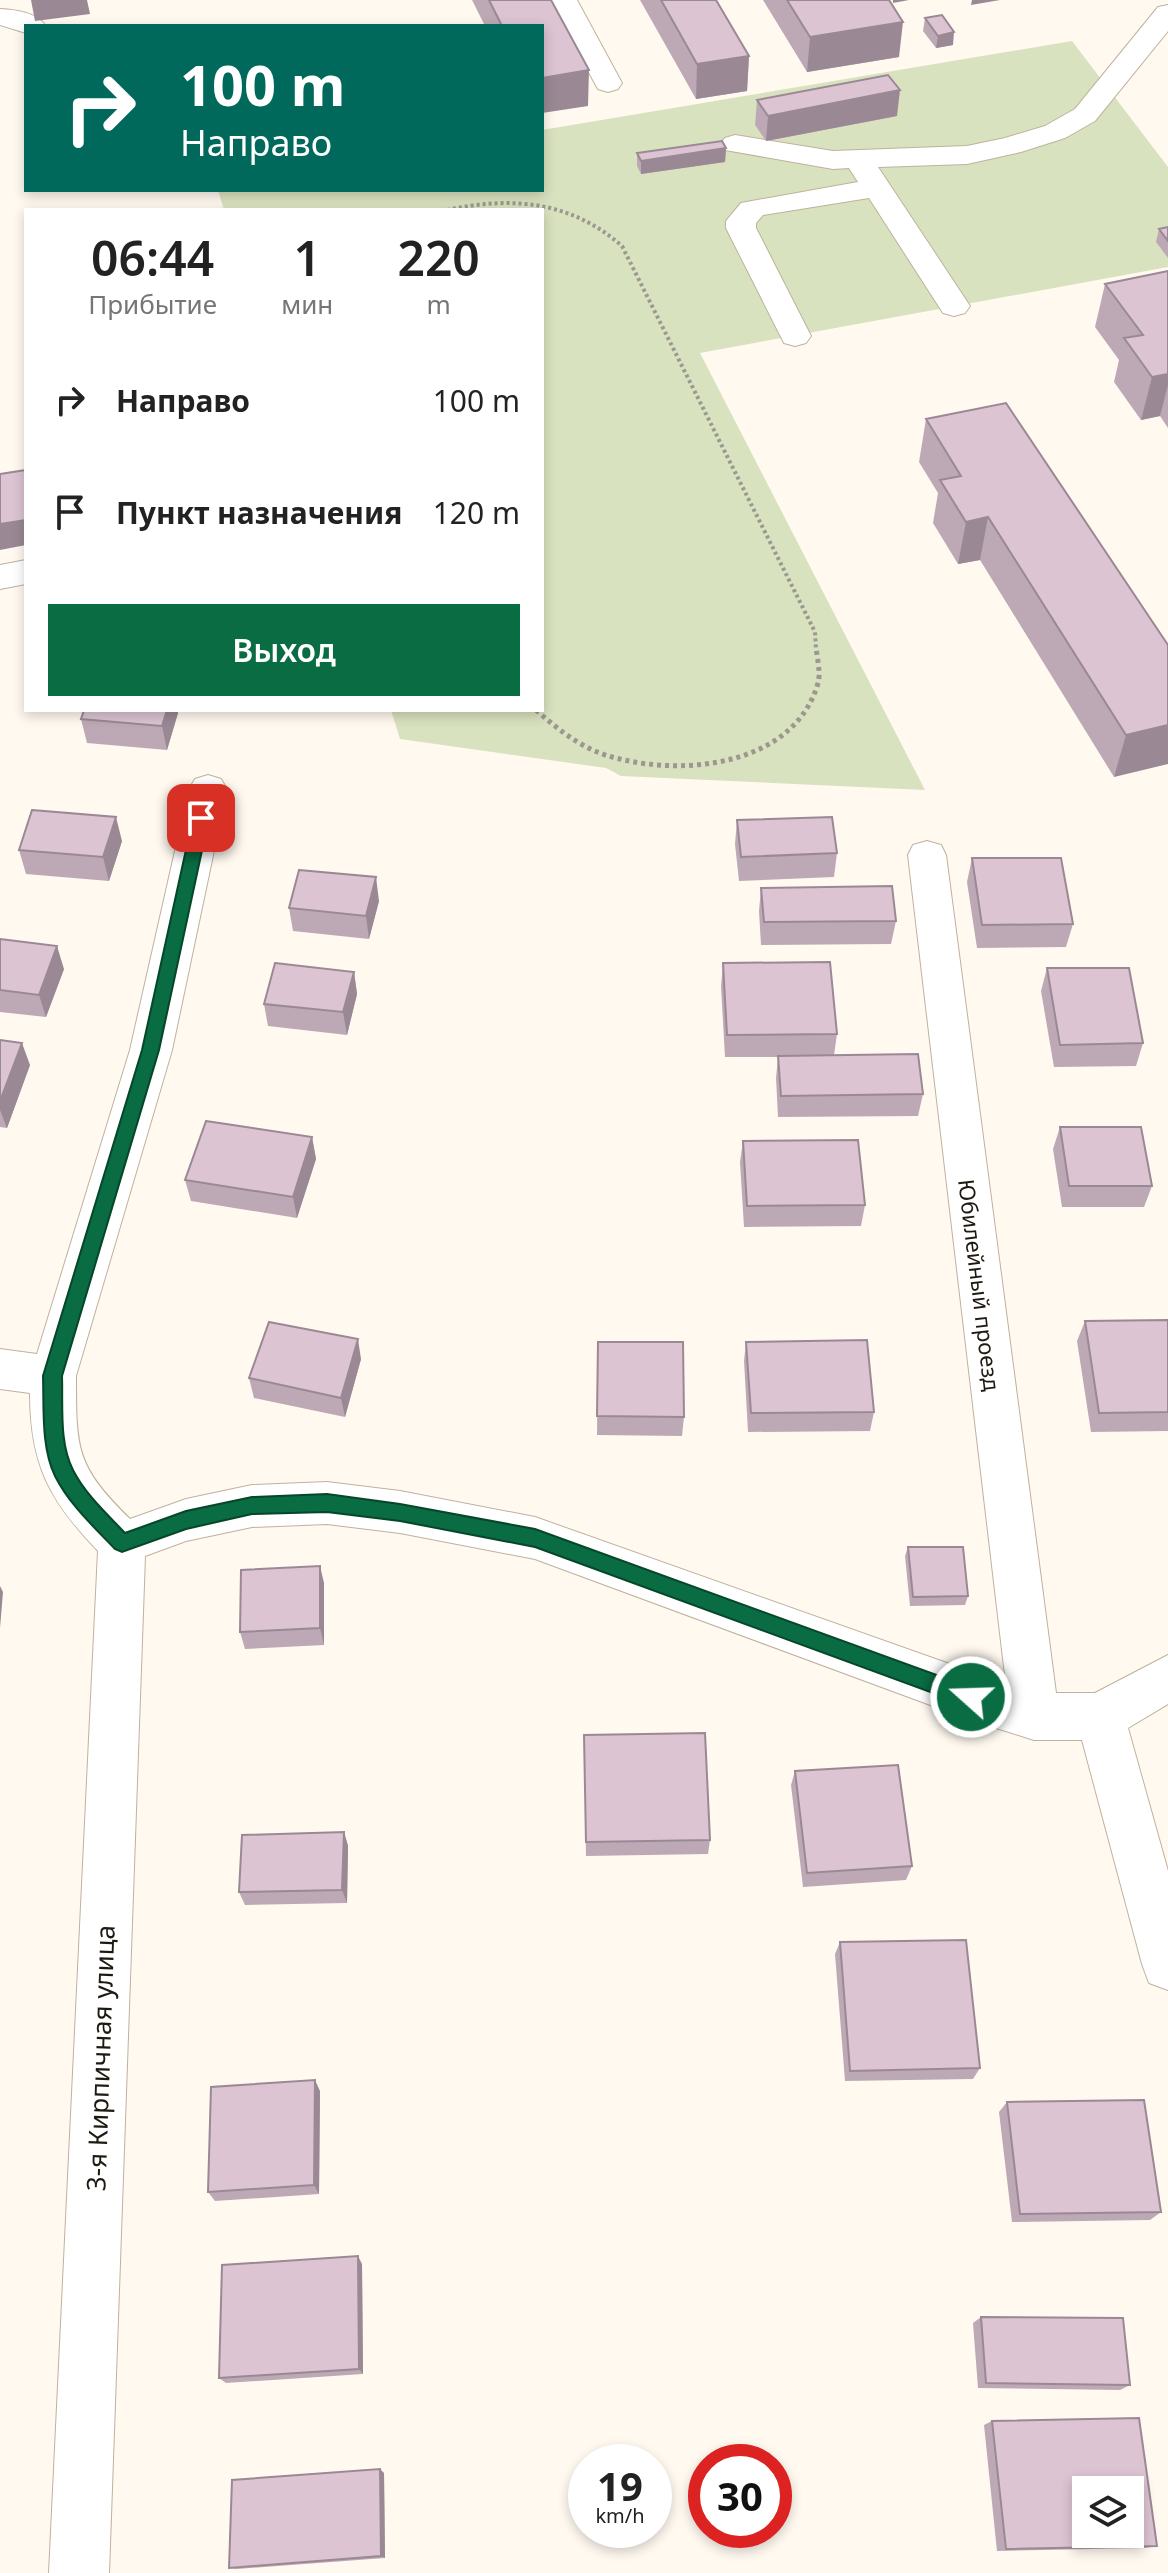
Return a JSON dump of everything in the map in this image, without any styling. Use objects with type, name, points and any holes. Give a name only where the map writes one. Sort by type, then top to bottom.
[{"type":"street","points":[[563,0],[608,83]]},
{"type":"street","points":[[735,144],[833,160],[859,160],[967,155],[1055,132],[1085,115],[1168,13]]},
{"type":"street","points":[[0,17],[28,24]]},
{"type":"street","points":[[859,160],[954,306]]},
{"type":"street","points":[[795,336],[741,228],[741,221],[752,209],[763,206],[877,188]]},
{"type":"street","points":[[0,577],[24,572]]},
{"type":"street","points":[[208,789],[151,1050],[53,1376],[53,1428],[63,1472],[88,1507],[122,1543],[186,1520],[252,1506],[327,1503],[415,1515],[535,1538],[971,1697],[1034,1716],[1100,1717],[1168,1678]]},
{"type":"street","name":"Юбилейный проезд","points":[[927,855],[1034,1716]]},
{"type":"street","points":[[0,1369],[53,1376]]},
{"type":"street","name":"3-я Кирпичная улица","points":[[79,2573],[122,1543]]},
{"type":"street","points":[[1100,1717],[1168,1964]]},
{"type":"path","points":[[458,208],[497,201],[554,207],[594,222],[622,246],[815,632],[820,651],[822,670],[818,688],[796,724],[754,751],[725,761],[696,767],[663,768],[607,758],[562,735],[538,712]]},
{"type":"green space","points":[[1072,41],[1168,167],[1168,267],[700,353],[925,790],[621,776],[606,768],[400,739],[392,712],[544,712],[544,208],[223,208],[219,192],[544,192],[544,130]]},
{"type":"building","points":[[489,0],[551,0],[589,70],[544,78],[544,24],[501,24]]},
{"type":"building","points":[[661,0],[716,0],[749,56],[697,64]]},
{"type":"building","points":[[787,0],[889,0],[903,22],[810,37]]},
{"type":"building","points":[[942,15],[954,32],[938,36],[925,18]]},
{"type":"building","points":[[888,75],[900,90],[768,116],[757,100]]},
{"type":"building","points":[[722,141],[726,148],[641,161],[637,153]]},
{"type":"building","points":[[1168,227],[1168,241],[1159,229]]},
{"type":"building","points":[[1168,271],[1168,374],[1152,377],[1124,338],[1143,335],[1105,284]]},
{"type":"building","points":[[1006,403],[1168,645],[1168,725],[1126,735],[988,517],[966,522],[940,480],[961,476],[926,419]]},
{"type":"building","points":[[24,470],[24,520],[0,524],[0,474]]},
{"type":"building","points":[[83,712],[166,712],[162,726],[81,719]]},
{"type":"building","points":[[32,810],[116,817],[103,857],[19,850]]},
{"type":"building","points":[[832,817],[837,853],[741,857],[737,820]]},
{"type":"building","points":[[972,858],[1061,858],[1073,924],[982,925]]},
{"type":"building","points":[[299,870],[376,877],[366,916],[289,908]]},
{"type":"building","points":[[892,886],[896,921],[764,922],[761,888]]},
{"type":"building","points":[[0,939],[57,946],[39,995],[0,990]]},
{"type":"building","points":[[830,962],[837,1034],[727,1035],[723,963]]},
{"type":"building","points":[[275,963],[354,972],[343,1012],[264,1004]]},
{"type":"building","points":[[1047,968],[1129,968],[1143,1043],[1060,1045]]},
{"type":"building","points":[[0,1040],[22,1043],[0,1101]]},
{"type":"building","points":[[918,1054],[923,1094],[781,1096],[778,1056]]},
{"type":"building","points":[[206,1121],[312,1137],[293,1197],[185,1180]]},
{"type":"building","points":[[1060,1127],[1141,1127],[1152,1186],[1069,1186]]},
{"type":"building","points":[[858,1140],[865,1205],[747,1206],[743,1141]]},
{"type":"building","points":[[1168,1320],[1168,1412],[1099,1413],[1085,1321]]},
{"type":"building","points":[[269,1322],[358,1339],[341,1398],[249,1378]]},
{"type":"building","points":[[867,1340],[874,1412],[751,1413],[746,1342]]},
{"type":"building","points":[[598,1342],[683,1342],[684,1417],[597,1416]]},
{"type":"building","points":[[908,1547],[963,1547],[968,1596],[913,1597]]},
{"type":"building","points":[[320,1566],[320,1628],[240,1632],[241,1570]]},
{"type":"building","points":[[705,1733],[710,1840],[586,1842],[584,1735]]},
{"type":"building","points":[[898,1765],[912,1866],[807,1873],[795,1771]]},
{"type":"building","points":[[344,1832],[342,1890],[239,1892],[242,1835]]},
{"type":"building","points":[[966,1940],[980,2068],[850,2071],[840,1942]]},
{"type":"building","points":[[315,2080],[314,2185],[208,2192],[211,2087]]},
{"type":"building","points":[[1144,2100],[1161,2212],[1020,2214],[1007,2102]]},
{"type":"building","points":[[358,2256],[359,2369],[219,2378],[222,2265]]},
{"type":"building","points":[[981,2317],[1123,2318],[1130,2385],[986,2383]]},
{"type":"building","points":[[1139,2418],[1157,2546],[1144,2546],[1144,2476],[1072,2476],[1072,2548],[1006,2549],[992,2421]]},
{"type":"building","points":[[380,2469],[381,2556],[229,2568],[232,2480]]},
{"type":"route","points":[[201,818],[151,1050],[53,1376],[53,1428],[63,1472],[88,1507],[122,1543],[186,1520],[252,1506],[327,1503],[400,1512],[535,1538],[971,1697]]}]
